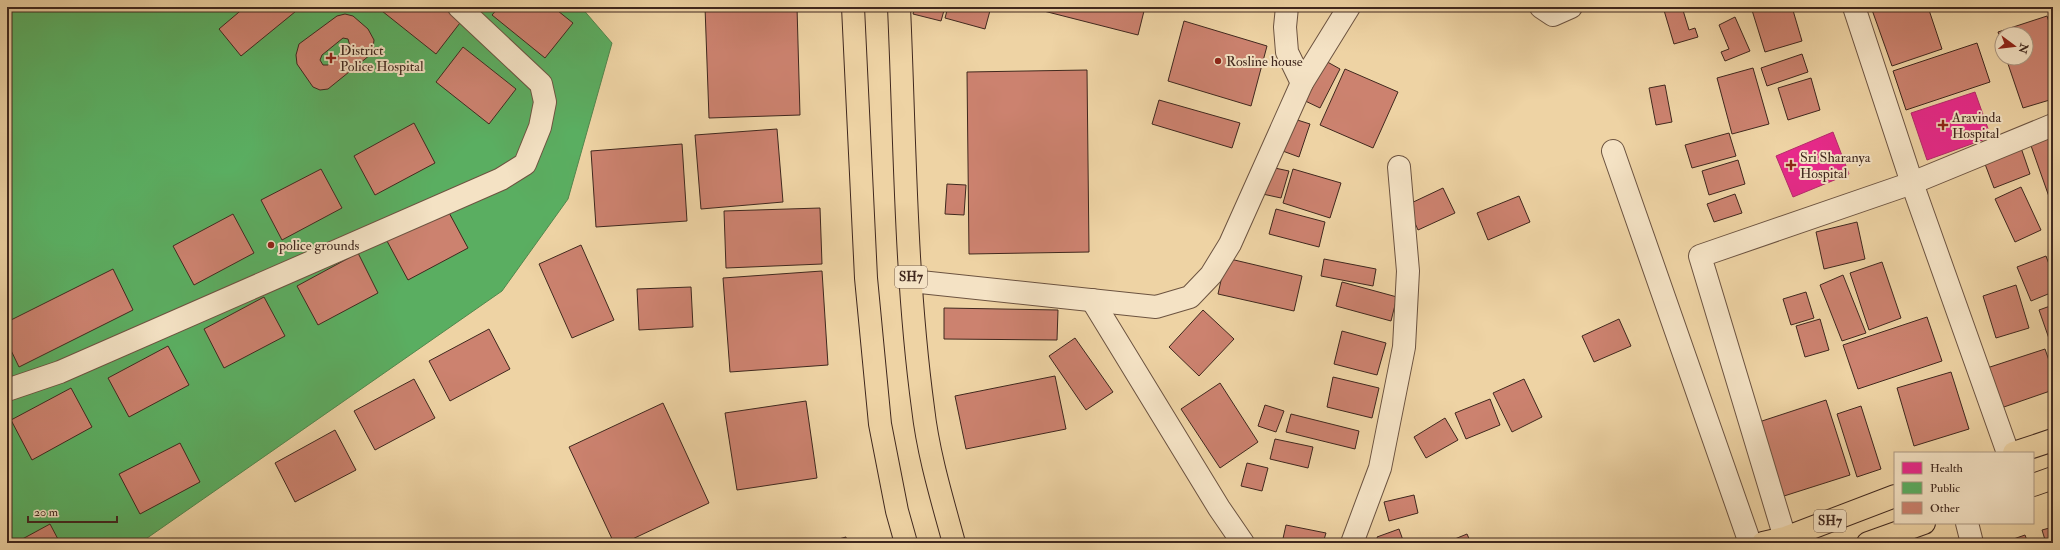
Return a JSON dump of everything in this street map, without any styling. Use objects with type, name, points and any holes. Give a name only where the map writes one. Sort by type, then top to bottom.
[{"type":"main road","points":[[852,7],[866,278],[880,416],[897,511],[906,543]]},
{"type":"main road","name":"SH7","points":[[899,7],[911,281],[923,409],[940,496],[954,543]]},
{"type":"main road","points":[[2017,452],[2053,440]]},
{"type":"main road","points":[[2034,485],[2053,478]]},
{"type":"main road","name":"SH7","points":[[1763,543],[1785,538],[1894,496]]},
{"type":"main road","points":[[1868,543],[1921,524]]},
{"type":"street","points":[[7,390],[60,372],[501,179],[525,164],[540,127],[545,102],[541,84],[459,7]]},
{"type":"street","points":[[1287,7],[1285,27],[1287,52],[1302,83]]},
{"type":"street","points":[[911,281],[1156,307],[1190,297],[1211,275],[1230,244],[1302,83],[1348,7]]},
{"type":"street","points":[[1541,7],[1553,15],[1571,7]]},
{"type":"street","points":[[1854,7],[1912,183],[2008,452]]},
{"type":"street","points":[[1785,538],[1700,256],[1912,183],[2053,125]]},
{"type":"street","points":[[1613,151],[1750,543]]},
{"type":"street","points":[[1352,543],[1380,468],[1404,347],[1408,271],[1399,167]]},
{"type":"street","points":[[1092,300],[1219,508],[1243,543]]},
{"type":"street","points":[[1967,524],[1972,543]]},
{"type":"building: Health","points":[[1975,92],[1991,137],[1927,160],[1911,113]]},
{"type":"building: Health","points":[[1833,132],[1849,174],[1793,197],[1776,156]]},
{"type":"building: Public","name":"police grounds","points":[[7,7],[581,7],[612,43],[568,199],[502,291],[140,543],[7,543]]},
{"type":"building: Other","points":[[245,7],[301,7],[241,56],[219,29]]},
{"type":"building: Other","points":[[386,7],[448,7],[463,19],[436,54],[382,11]]},
{"type":"building: Other","points":[[499,7],[553,7],[573,23],[545,58],[492,15]]},
{"type":"building: Other","points":[[705,7],[797,7],[800,115],[709,118]]},
{"type":"building: Other","points":[[915,7],[945,7],[941,21],[913,14]]},
{"type":"building: Other","points":[[948,7],[991,7],[985,29],[945,18]]},
{"type":"building: Other","points":[[1028,7],[1145,7],[1138,35]]},
{"type":"building: Other","points":[[1663,7],[1682,7],[1689,30],[1695,28],[1698,37],[1674,44]]},
{"type":"building: Other","points":[[1751,7],[1792,7],[1802,41],[1765,52]]},
{"type":"building: Other","points":[[1871,7],[1928,7],[1942,49],[1892,66]]},
{"type":"building: Other","points":[[345,14],[353,16],[368,29],[374,40],[373,48],[370,55],[328,89],[320,90],[313,87],[297,64],[296,55],[299,44],[337,16]],"holes":[[[343,38],[348,39],[350,46],[328,65],[323,65],[320,60],[322,55]]]},
{"type":"building: Other","points":[[2047,16],[2053,33],[2053,99],[2023,108],[2009,66],[2034,66],[2034,26],[2016,26]]},
{"type":"building: Other","points":[[1735,17],[1750,51],[1725,61],[1721,52],[1729,49],[1719,25]]},
{"type":"building: Other","name":"Rosline house","points":[[1184,21],[1267,46],[1251,106],[1168,81]]},
{"type":"building: Other","points":[[1977,43],[1990,82],[1906,110],[1893,71]]},
{"type":"building: Other","points":[[463,47],[516,89],[489,124],[436,82]]},
{"type":"building: Other","points":[[1802,54],[1808,72],[1767,86],[1761,68]]},
{"type":"building: Other","points":[[1322,59],[1340,69],[1320,108],[1299,98]]},
{"type":"building: Other","points":[[1753,68],[1769,124],[1732,134],[1717,78]]},
{"type":"building: Other","points":[[1345,69],[1398,92],[1373,148],[1320,125]]},
{"type":"building: Other","points":[[1087,70],[1089,252],[969,254],[967,72]]},
{"type":"building: Other","points":[[1811,78],[1820,110],[1788,120],[1778,88]]},
{"type":"building: Other","points":[[1665,85],[1672,122],[1656,125],[1649,88]]},
{"type":"building: Other","points":[[1159,100],[1240,123],[1232,148],[1152,124]]},
{"type":"building: Other","points":[[1291,118],[1310,124],[1299,157],[1280,150]]},
{"type":"building: Other","points":[[414,123],[435,163],[375,195],[354,156]]},
{"type":"building: Other","points":[[777,129],[783,202],[701,209],[695,135]]},
{"type":"building: Other","points":[[2053,131],[2053,208],[2029,140]]},
{"type":"building: Other","points":[[1729,133],[1736,156],[1692,168],[1685,145]]},
{"type":"building: Other","points":[[2019,142],[2030,174],[1994,188],[1982,156]]},
{"type":"building: Other","points":[[682,144],[687,221],[596,227],[591,151]]},
{"type":"building: Other","points":[[1738,160],[1745,184],[1709,195],[1702,171]]},
{"type":"building: Other","points":[[1270,167],[1289,171],[1281,198],[1258,193]]},
{"type":"building: Other","points":[[321,169],[342,208],[282,240],[261,200]]},
{"type":"building: Other","points":[[1293,169],[1341,183],[1330,218],[1283,203]]},
{"type":"building: Other","points":[[947,184],[966,185],[964,215],[945,214]]},
{"type":"building: Other","points":[[2021,187],[2041,230],[2015,242],[1995,199]]},
{"type":"building: Other","points":[[1443,188],[1455,213],[1418,230],[1407,205]]},
{"type":"building: Other","points":[[1735,194],[1742,213],[1714,222],[1707,204]]},
{"type":"building: Other","points":[[1519,196],[1530,222],[1488,240],[1477,213]]},
{"type":"building: Other","points":[[820,208],[822,264],[726,268],[724,211]]},
{"type":"building: Other","points":[[447,209],[468,248],[408,280],[387,241]]},
{"type":"building: Other","points":[[1276,209],[1325,222],[1319,247],[1269,234]]},
{"type":"building: Other","points":[[233,214],[254,253],[194,285],[173,246]]},
{"type":"building: Other","points":[[1857,222],[1865,259],[1824,269],[1816,232]]},
{"type":"building: Other","points":[[581,245],[614,320],[572,338],[539,264]]},
{"type":"building: Other","points":[[358,253],[378,293],[318,325],[297,286]]},
{"type":"building: Other","points":[[2046,256],[2053,275],[2053,292],[2031,301],[2017,267]]},
{"type":"building: Other","points":[[1226,258],[1302,276],[1294,311],[1218,294]]},
{"type":"building: Other","points":[[1324,259],[1376,269],[1373,286],[1321,276]]},
{"type":"building: Other","points":[[1882,262],[1901,318],[1869,330],[1850,273]]},
{"type":"building: Other","points":[[113,269],[133,310],[19,367],[7,342],[7,322]]},
{"type":"building: Other","points":[[822,271],[828,365],[730,372],[723,278]]},
{"type":"building: Other","points":[[1843,275],[1866,333],[1842,341],[1820,285]]},
{"type":"building: Other","points":[[1342,282],[1397,297],[1391,321],[1336,306]]},
{"type":"building: Other","points":[[2016,285],[2029,328],[1996,338],[1983,296]]},
{"type":"building: Other","points":[[691,287],[693,327],[639,330],[637,289]]},
{"type":"building: Other","points":[[1806,292],[1814,318],[1791,325],[1783,299]]},
{"type":"building: Other","points":[[264,297],[285,336],[224,368],[204,329]]},
{"type":"building: Other","points":[[2053,305],[2053,350],[2039,310]]},
{"type":"building: Other","points":[[944,308],[1058,310],[1057,340],[944,339]]},
{"type":"building: Other","points":[[1203,310],[1234,339],[1199,376],[1169,347]]},
{"type":"building: Other","points":[[1927,317],[1942,361],[1858,389],[1843,345]]},
{"type":"building: Other","points":[[1619,319],[1631,346],[1594,362],[1582,336]]},
{"type":"building: Other","points":[[1820,319],[1829,350],[1805,357],[1796,326]]},
{"type":"building: Other","points":[[489,329],[510,369],[450,401],[429,361]]},
{"type":"building: Other","points":[[1342,331],[1386,343],[1377,375],[1334,364]]},
{"type":"building: Other","points":[[1075,338],[1113,392],[1086,410],[1049,356]]},
{"type":"building: Other","points":[[168,346],[189,385],[129,417],[108,378]]},
{"type":"building: Other","points":[[2045,349],[2053,372],[2053,390],[2001,408],[1987,368]]},
{"type":"building: Other","points":[[1951,372],[1969,429],[1914,446],[1897,388]]},
{"type":"building: Other","points":[[1055,376],[1066,429],[966,449],[955,396]]},
{"type":"building: Other","points":[[1333,377],[1379,388],[1372,418],[1327,407]]},
{"type":"building: Other","points":[[414,379],[435,418],[375,450],[354,411]]},
{"type":"building: Other","points":[[1524,379],[1542,417],[1512,432],[1493,393]]},
{"type":"building: Other","points":[[1220,383],[1258,442],[1220,468],[1181,409]]},
{"type":"building: Other","points":[[71,388],[92,427],[32,460],[11,420]]},
{"type":"building: Other","points":[[1490,399],[1500,425],[1466,439],[1455,413]]},
{"type":"building: Other","points":[[1826,400],[1850,475],[1784,496],[1759,422]]},
{"type":"building: Other","points":[[806,401],[817,478],[737,490],[725,413]]},
{"type":"building: Other","points":[[663,403],[709,503],[624,543],[614,543],[569,447]]},
{"type":"building: Other","points":[[1265,405],[1284,411],[1276,432],[1258,426]]},
{"type":"building: Other","points":[[1861,406],[1881,469],[1857,477],[1837,414]]},
{"type":"building: Other","points":[[1291,414],[1359,431],[1355,449],[1286,432]]},
{"type":"building: Other","points":[[1445,418],[1458,440],[1426,458],[1414,437]]},
{"type":"building: Other","points":[[335,430],[356,470],[295,502],[275,463]]},
{"type":"building: Other","points":[[1275,439],[1313,447],[1308,468],[1270,459]]},
{"type":"building: Other","points":[[180,443],[200,482],[140,514],[119,474]]},
{"type":"building: Other","points":[[1247,463],[1268,468],[1262,491],[1241,486]]},
{"type":"building: Other","points":[[1414,495],[1418,513],[1389,521],[1384,502]]},
{"type":"building: Other","points":[[50,524],[60,543],[15,543]]},
{"type":"building: Other","points":[[1286,525],[1326,533],[1323,543],[1282,543]]},
{"type":"building: Other","points":[[2053,527],[2053,543],[2046,543],[2042,530]]},
{"type":"building: Other","points":[[1399,529],[1404,543],[1379,543],[1377,537]]},
{"type":"building: Other","points":[[1467,534],[1471,543],[1445,543]]},
{"type":"building: Other","points":[[2025,535],[2028,543],[2002,543]]},
{"type":"building: Other","points":[[846,537],[847,543],[824,543]]},
{"type":"place","name":"District Police Hospital","points":[[331,58]]},
{"type":"place","name":"Rosline house","points":[[1218,61]]},
{"type":"place","name":"Aravinda Hospital","points":[[1943,125]]},
{"type":"place","name":"Sri Sharanya Hospital","points":[[1791,165]]},
{"type":"place","name":"police grounds","points":[[271,245]]}]
